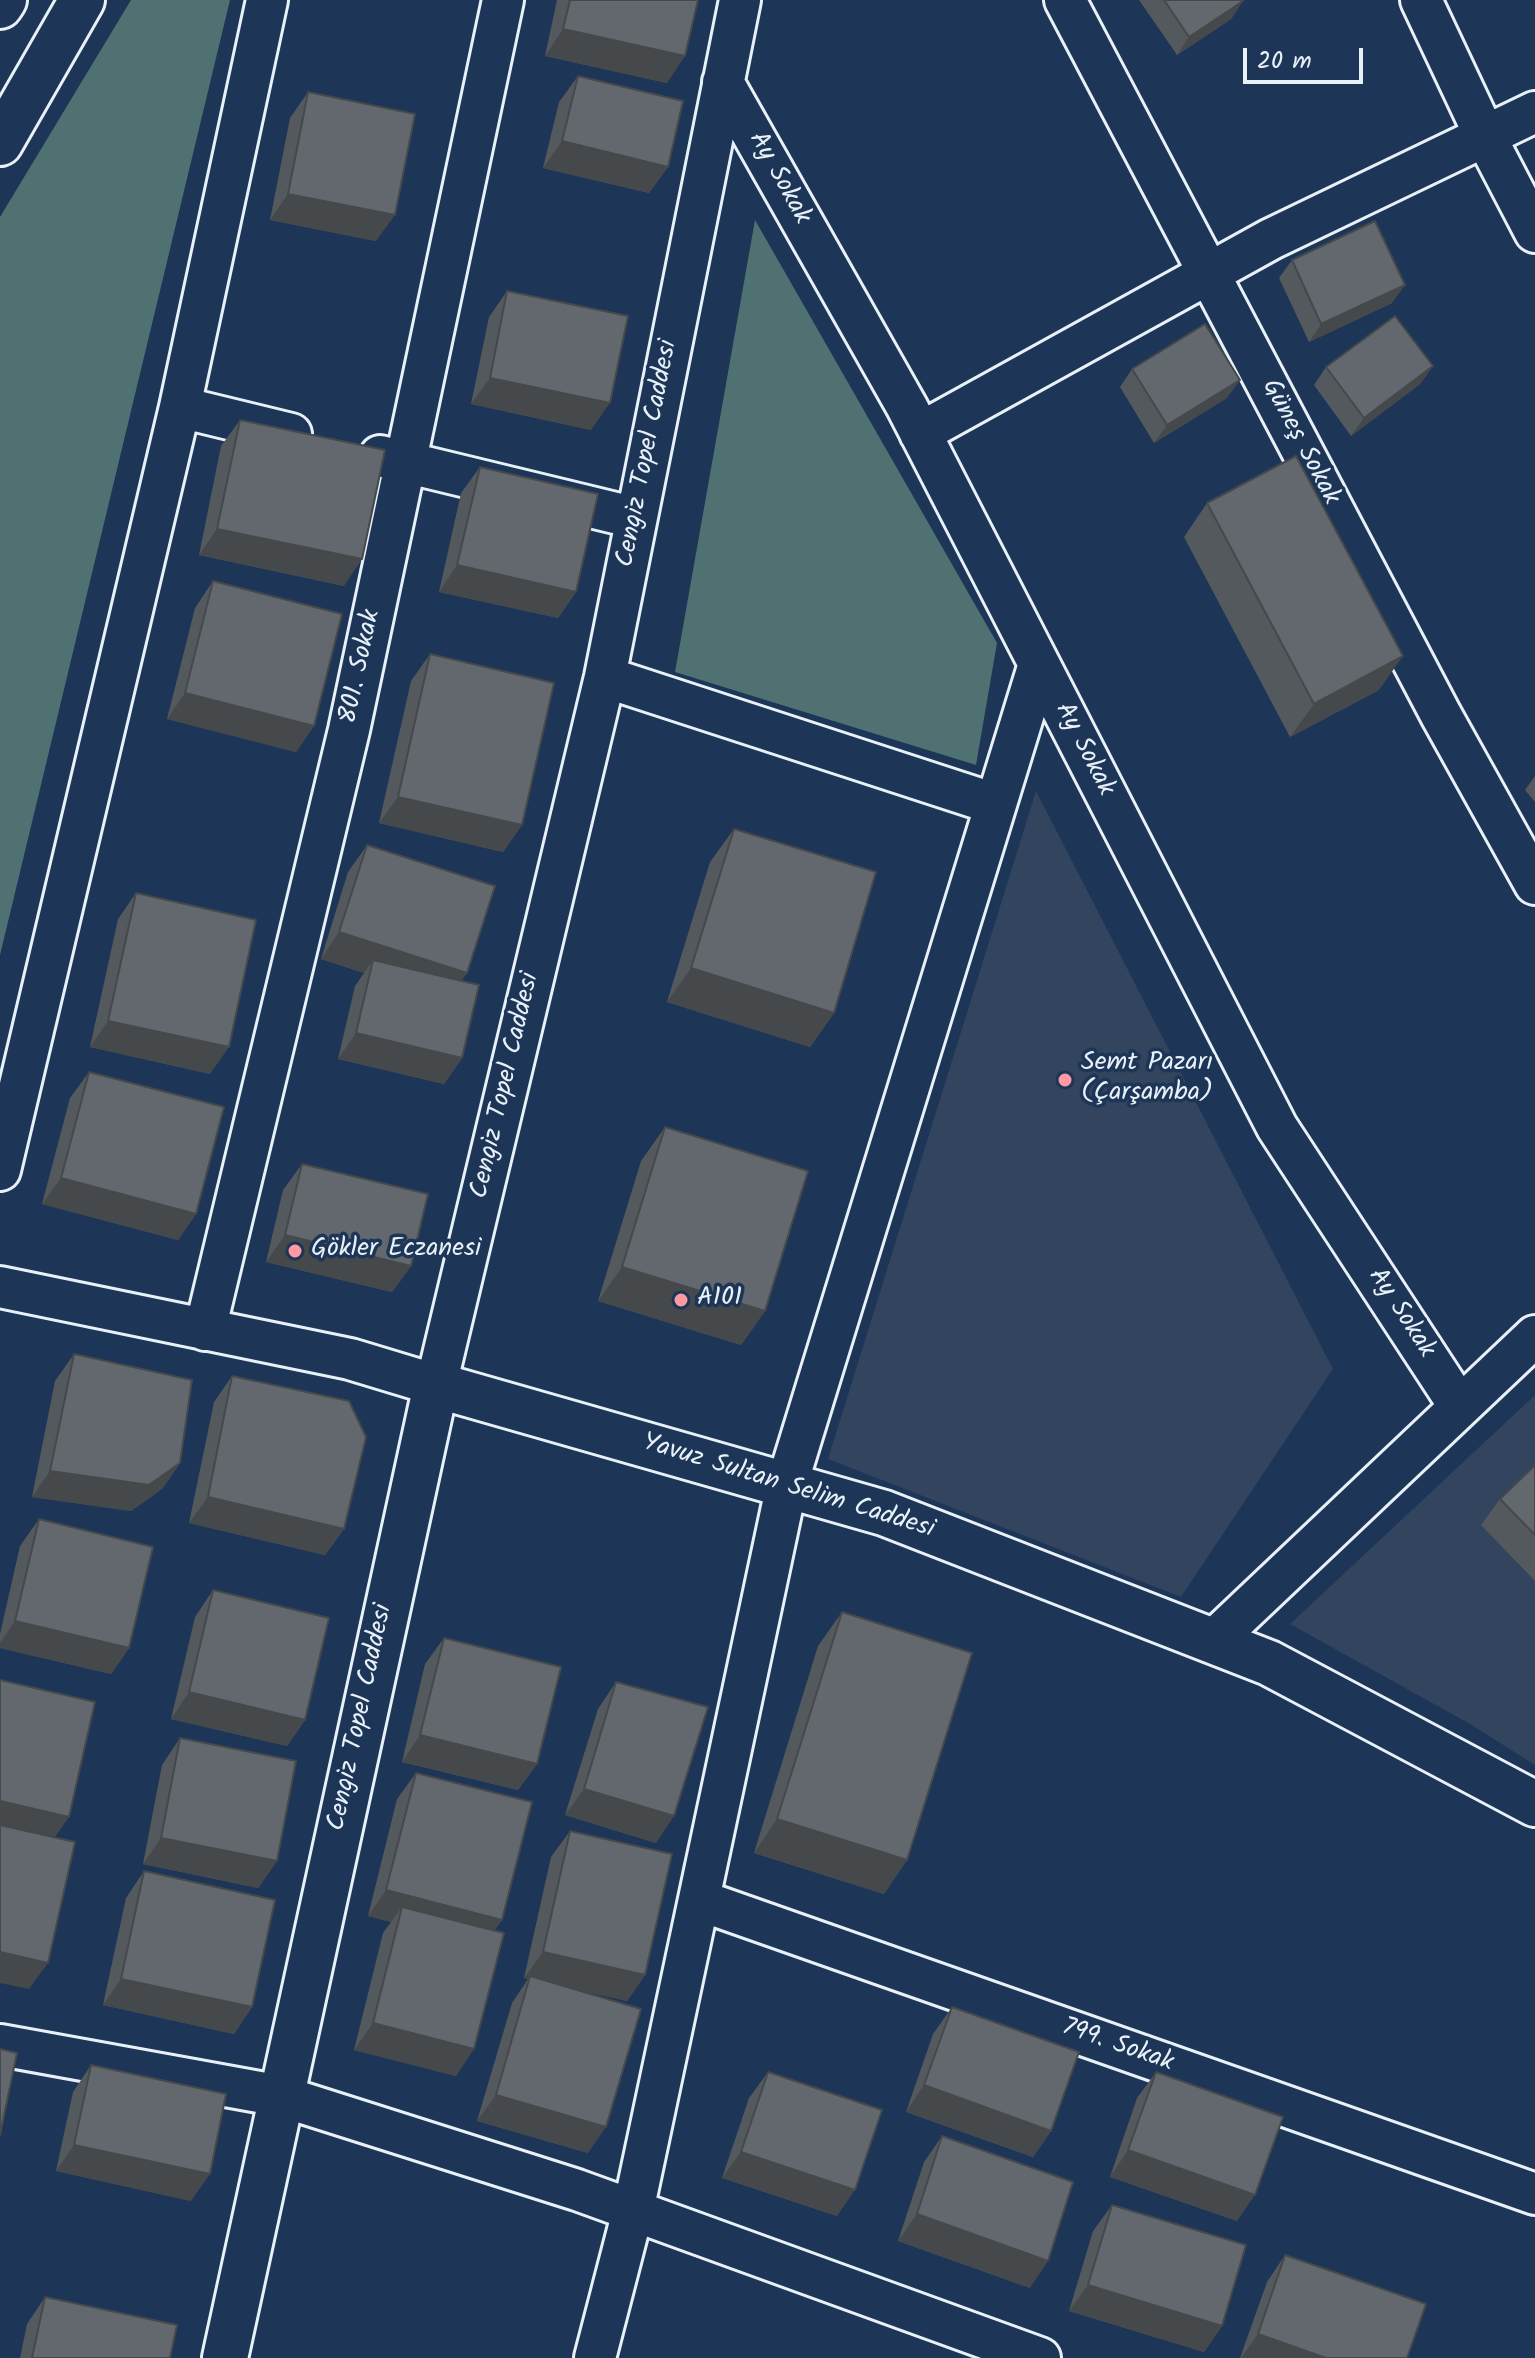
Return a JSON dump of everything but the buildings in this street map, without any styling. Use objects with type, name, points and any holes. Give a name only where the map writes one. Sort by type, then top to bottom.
[{"type":"street","points":[[0,6],[4,0]]},
{"type":"street","points":[[0,143],[82,0]]},
{"type":"street","points":[[0,1170],[180,407],[267,0]]},
{"type":"street","name":"801. Sokak","points":[[205,1330],[349,730],[503,0]]},
{"type":"street","name":"Cengiz Topel Caddesi","points":[[225,2358],[436,1385],[605,677],[740,0]]},
{"type":"street","name":"Güneş Sokak","points":[[1065,0],[1441,715],[1535,884]]},
{"type":"street","points":[[1421,0],[1485,136],[1535,232]]},
{"type":"street","name":"Ay Sokak","points":[[723,82],[920,433],[1277,1127],[1460,1407]]},
{"type":"street","points":[[920,433],[1271,239],[1535,112]]},
{"type":"street","points":[[180,407],[636,518]]},
{"type":"street","points":[[595,2358],[633,2211],[787,1484],[1039,664]]},
{"type":"street","points":[[605,677],[995,804]]},
{"type":"street","name":"Yavuz Sultan Selim Caddesi","points":[[0,1287],[350,1359],[884,1513],[1269,1663],[1535,1804]]},
{"type":"street","points":[[1213,1641],[1535,1336]]},
{"type":"street","name":"799. Sokak","points":[[699,1900],[1535,2194]]},
{"type":"street","points":[[0,2045],[281,2096],[577,2190],[1040,2358]]},
{"type":"shaded area","name":"Semt Pazarı (Çarşamba)","points":[[1036,791],[1333,1369],[1181,1597],[828,1459]]},
{"type":"shaded area","points":[[1535,1395],[1535,1765],[1470,1724],[1290,1624]]},
{"type":"green space","points":[[131,0],[230,0],[0,955],[0,217]]},
{"type":"green space","points":[[755,220],[997,643],[976,765],[675,672]]},
{"type":"place","name":"Semt Pazarı (Çarşamba)","points":[[1065,1080]]},
{"type":"place","name":"Gökler Eczanesi","points":[[295,1251]]},
{"type":"place","name":"A101","points":[[681,1300]]}]
